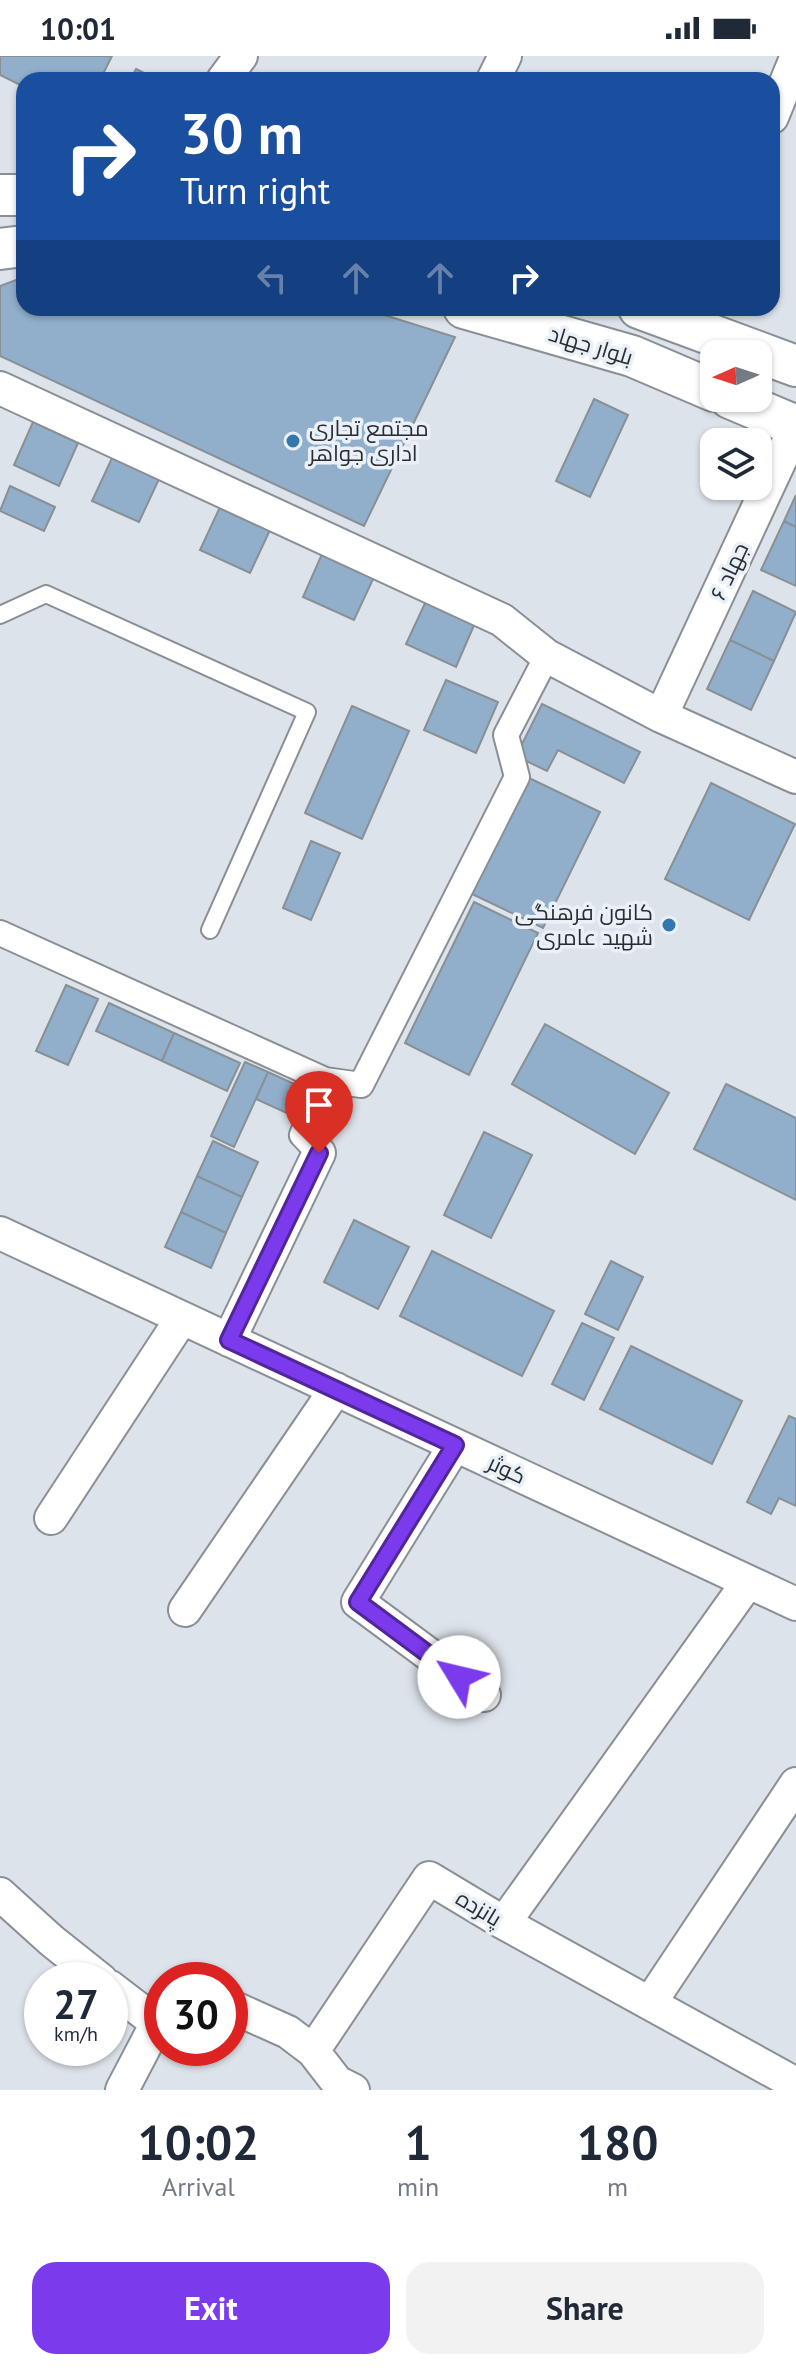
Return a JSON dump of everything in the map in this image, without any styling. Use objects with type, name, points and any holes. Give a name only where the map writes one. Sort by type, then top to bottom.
[{"type":"street","points":[[780,97],[796,58]]},
{"type":"street","name":"بلوار جهاد","points":[[492,316],[632,356],[700,385]]},
{"type":"street","points":[[691,317],[796,366]]},
{"type":"street","points":[[0,388],[502,620],[547,656],[661,716],[795,774]]},
{"type":"street","points":[[763,412],[796,426]]},
{"type":"street","name":"جهاد ۶","points":[[661,716],[796,426]]},
{"type":"street","points":[[0,933],[325,1080],[361,1085],[517,777],[506,735],[547,656]]},
{"type":"street","points":[[229,1340],[319,1153],[302,1135],[325,1080]]},
{"type":"street","name":"کوثر","points":[[0,1233],[796,1604]]},
{"type":"street","points":[[51,1518],[182,1318]]},
{"type":"street","points":[[185,1610],[336,1389]]},
{"type":"street","points":[[455,1445],[358,1602],[484,1695]]},
{"type":"street","points":[[504,1923],[748,1582]]},
{"type":"street","points":[[650,2003],[796,1784]]},
{"type":"street","name":"پانزده","points":[[313,2051],[429,1878],[504,1923],[796,2084]]},
{"type":"street","points":[[0,1894],[78,1962]]},
{"type":"street","points":[[248,2014],[288,2032],[313,2051],[337,2082],[353,2090]]},
{"type":"street","points":[[122,2090],[144,2051]]},
{"type":"lane","points":[[0,615],[46,594],[307,712],[210,930]]},
{"type":"building","points":[[0,56],[112,56],[104,72],[16,72],[16,83],[0,75]]},
{"type":"building","name":"مجتمع تجاری اداری جواهر","points":[[16,280],[16,316],[388,316],[455,337],[364,526],[0,356],[0,286]]},
{"type":"building","points":[[594,399],[628,415],[590,497],[556,481]]},
{"type":"building","points":[[33,422],[78,443],[59,486],[14,465]]},
{"type":"building","points":[[112,458],[159,479],[139,522],[92,501]]},
{"type":"building","points":[[10,486],[55,507],[44,531],[0,511]]},
{"type":"building","points":[[796,495],[796,527],[784,521]]},
{"type":"building","points":[[220,507],[270,530],[250,573],[200,550]]},
{"type":"building","points":[[784,521],[796,527],[796,586],[761,570]]},
{"type":"building","points":[[322,554],[374,577],[354,620],[303,597]]},
{"type":"building","points":[[753,591],[796,612],[774,661],[730,640]]},
{"type":"building","points":[[426,601],[475,623],[456,667],[406,644]]},
{"type":"building","points":[[730,640],[774,661],[751,710],[707,689]]},
{"type":"building","points":[[446,680],[498,702],[476,753],[424,730]]},
{"type":"building","points":[[542,704],[640,752],[624,783],[558,750],[547,771],[516,756]]},
{"type":"building","points":[[352,706],[409,731],[362,839],[305,813]]},
{"type":"building","points":[[529,778],[600,812],[543,928],[472,894]]},
{"type":"building","points":[[711,783],[795,824],[749,920],[665,879]]},
{"type":"building","points":[[311,841],[340,853],[311,920],[283,908]]},
{"type":"building","points":[[474,902],[538,933],[469,1075],[405,1043]]},
{"type":"building","points":[[66,985],[98,999],[68,1065],[36,1051]]},
{"type":"building","points":[[109,1003],[174,1033],[162,1061],[96,1031]]},
{"type":"building","points":[[545,1024],[669,1093],[635,1154],[512,1084]]},
{"type":"building","points":[[174,1033],[240,1063],[227,1091],[162,1061]]},
{"type":"building","points":[[245,1062],[268,1072],[234,1147],[211,1136]]},
{"type":"building","points":[[268,1072],[314,1093],[302,1120],[256,1099]]},
{"type":"building","points":[[726,1084],[796,1118],[796,1200],[694,1149]]},
{"type":"building","points":[[484,1132],[532,1155],[491,1238],[444,1215]]},
{"type":"building","points":[[213,1141],[258,1162],[242,1197],[197,1176]]},
{"type":"building","points":[[197,1176],[242,1197],[226,1233],[181,1212]]},
{"type":"building","points":[[181,1212],[226,1233],[211,1268],[165,1247]]},
{"type":"building","points":[[354,1220],[409,1247],[378,1309],[324,1282]]},
{"type":"building","points":[[432,1251],[554,1311],[522,1376],[400,1316]]},
{"type":"building","points":[[611,1261],[643,1277],[618,1330],[585,1314]]},
{"type":"building","points":[[582,1323],[614,1338],[584,1400],[552,1384]]},
{"type":"building","points":[[631,1346],[742,1401],[712,1464],[600,1409]]},
{"type":"building","points":[[789,1416],[796,1419],[796,1506],[779,1498],[771,1514],[747,1502]]},
{"type":"place","name":"مجتمع تجاری اداری جواهر","points":[[293,441]]},
{"type":"place","name":"کانون فرهنگی شهید عامری","points":[[669,925]]},
{"type":"route","points":[[319,1153],[229,1340],[455,1445],[358,1602],[459,1677]]}]
